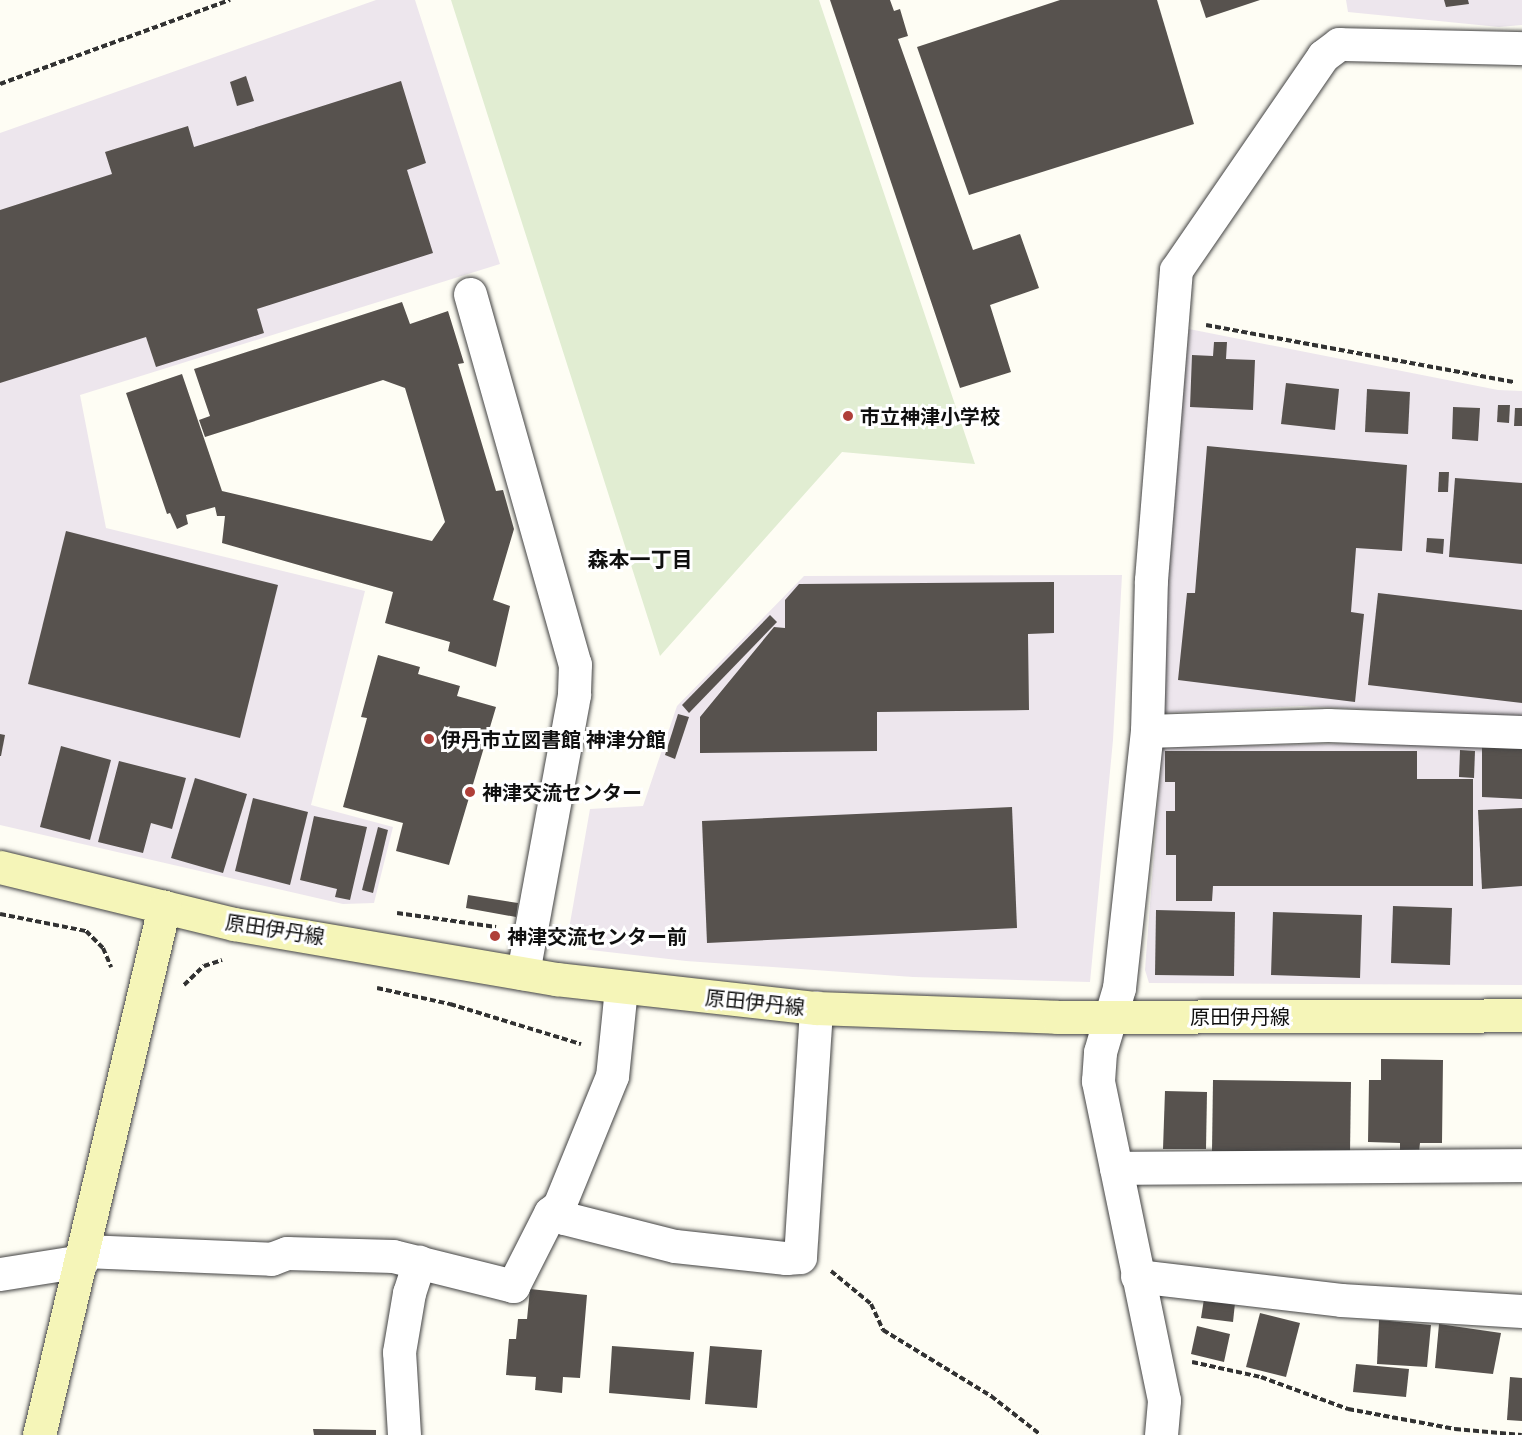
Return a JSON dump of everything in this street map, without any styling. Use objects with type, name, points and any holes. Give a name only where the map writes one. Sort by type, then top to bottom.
[{"type":"street","points":[[1161,1435],[1164,1400],[1098,1081],[1100,1052],[1119,988],[1147,731],[1151,580],[1176,270],[1323,57],[1339,44],[1522,48]]},
{"type":"street","points":[[470,294],[574,664],[574,695],[523,973]]},
{"type":"street","points":[[1147,731],[1328,725],[1522,732]]},
{"type":"street","name":"原田伊丹線","points":[[0,867],[234,924],[365,943],[523,973],[621,988],[816,1008],[1110,1017],[1522,1015]]},
{"type":"street","points":[[39,1435],[164,907]]},
{"type":"street","points":[[0,1274],[83,1256],[272,1259],[287,1253],[338,1253],[393,1256],[513,1286],[550,1213],[560,1206],[612,1076],[621,988]]},
{"type":"street","points":[[560,1206],[564,1218],[675,1246],[800,1257],[816,1008]]},
{"type":"street","points":[[1116,1168],[1522,1165]]},
{"type":"street","points":[[404,1435],[399,1352],[419,1262]]},
{"type":"street","points":[[1137,1276],[1341,1300],[1522,1311]]},
{"type":"path","points":[[0,84],[230,0]]},
{"type":"path","points":[[1172,318],[1515,382]]},
{"type":"path","points":[[0,914],[86,931],[103,948],[111,967]]},
{"type":"path","points":[[800,1257],[841,1275],[871,1304],[883,1330],[991,1396],[1041,1435]]},
{"type":"path","points":[[1156,1356],[1261,1377],[1348,1409],[1455,1429],[1522,1435]]},
{"type":"shaded area","points":[[376,0],[415,0],[500,264],[80,395],[106,528],[365,591],[311,805],[393,827],[374,903],[343,904],[0,825],[0,133]]},
{"type":"shaded area","points":[[1346,0],[1522,0],[1522,25],[1499,27],[1348,12]]},
{"type":"shaded area","points":[[1189,329],[1498,390],[1522,391],[1522,717],[1301,706],[1163,713],[1166,587]]},
{"type":"shaded area","points":[[1122,575],[1113,740],[1090,982],[913,977],[686,961],[582,949],[569,929],[590,809],[643,806],[677,706],[804,576]]},
{"type":"shaded area","points":[[1356,743],[1522,746],[1522,985],[1149,983],[1145,970],[1162,748]]},
{"type":"green space","points":[[451,0],[819,0],[975,464],[842,452],[660,656]]},
{"type":"building","points":[[830,0],[890,0],[894,11],[900,9],[908,36],[898,39],[973,250],[1020,234],[1039,288],[990,305],[1011,372],[960,388]]},
{"type":"building","points":[[1060,0],[1157,0],[1194,124],[969,195],[917,47]]},
{"type":"building","points":[[1200,0],[1260,0],[1206,18]]},
{"type":"building","points":[[1444,0],[1468,0],[1469,4],[1446,7]]},
{"type":"building","points":[[246,76],[254,101],[237,106],[230,82]]},
{"type":"building","points":[[401,81],[426,163],[407,170],[433,253],[257,309],[264,333],[156,367],[146,337],[0,383],[0,210],[112,174],[105,152],[188,126],[194,147]]},
{"type":"building","points":[[402,302],[410,324],[448,311],[464,363],[458,364],[496,491],[503,490],[514,529],[493,600],[510,606],[496,667],[448,651],[450,642],[385,623],[393,592],[222,543],[225,516],[217,516],[215,507],[186,515],[188,524],[177,529],[170,513],[167,514],[126,393],[182,374],[222,491],[432,541],[445,522],[405,388],[383,380],[205,437],[199,420],[210,416],[194,369]]},
{"type":"building","points":[[1214,342],[1227,342],[1226,359],[1255,360],[1253,410],[1190,407],[1192,355],[1213,356]]},
{"type":"building","points":[[1286,383],[1339,389],[1335,430],[1281,424]]},
{"type":"building","points":[[1367,389],[1410,392],[1408,434],[1365,432]]},
{"type":"building","points":[[1498,405],[1510,405],[1509,423],[1497,422]]},
{"type":"building","points":[[1453,407],[1480,408],[1478,441],[1452,439]]},
{"type":"building","points":[[1515,408],[1522,408],[1522,426],[1514,426]]},
{"type":"building","points":[[1207,446],[1407,465],[1402,551],[1356,548],[1351,612],[1364,614],[1355,702],[1178,680],[1187,593],[1195,593]]},
{"type":"building","points":[[1439,472],[1449,472],[1448,492],[1438,492]]},
{"type":"building","points":[[1455,478],[1522,483],[1522,564],[1449,557]]},
{"type":"building","points":[[66,531],[278,585],[240,738],[28,684]]},
{"type":"building","points":[[1427,538],[1444,539],[1443,554],[1426,552]]},
{"type":"building","points":[[1054,582],[1054,633],[1028,634],[1029,710],[877,712],[877,751],[700,753],[700,717],[774,627],[785,628],[785,600],[799,584]]},
{"type":"building","points":[[1378,593],[1522,610],[1522,703],[1368,685]]},
{"type":"building","points":[[770,615],[777,622],[689,713],[682,705]]},
{"type":"building","points":[[378,655],[420,667],[418,674],[460,686],[457,696],[496,707],[449,865],[396,851],[403,823],[343,807],[367,718],[361,717]]},
{"type":"building","points":[[678,714],[689,717],[675,759],[665,755]]},
{"type":"building","points":[[0,734],[5,735],[1,756],[0,756]]},
{"type":"building","points":[[61,746],[111,760],[90,840],[40,827]]},
{"type":"building","points":[[1482,747],[1522,749],[1522,799],[1482,797]]},
{"type":"building","points":[[1460,750],[1475,751],[1474,778],[1459,777]]},
{"type":"building","points":[[1165,751],[1417,751],[1417,779],[1473,779],[1473,886],[1213,886],[1212,901],[1176,901],[1176,855],[1166,855],[1166,811],[1175,811],[1175,782],[1165,782]]},
{"type":"building","points":[[119,761],[186,778],[172,829],[151,823],[143,853],[98,842]]},
{"type":"building","points":[[195,778],[247,794],[223,873],[171,858]]},
{"type":"building","points":[[253,798],[308,812],[290,885],[235,871]]},
{"type":"building","points":[[1012,807],[1017,928],[707,943],[702,821]]},
{"type":"building","points":[[1522,808],[1522,886],[1482,889],[1478,810]]},
{"type":"building","points":[[314,816],[367,827],[350,900],[335,897],[337,889],[300,880]]},
{"type":"building","points":[[378,827],[388,830],[373,893],[362,890]]},
{"type":"building","points":[[468,895],[518,903],[516,917],[466,908]]},
{"type":"building","points":[[1393,906],[1452,908],[1450,965],[1391,963]]},
{"type":"building","points":[[1156,910],[1235,912],[1234,976],[1155,975]]},
{"type":"building","points":[[1273,912],[1362,915],[1360,978],[1271,975]]},
{"type":"building","points":[[1381,1059],[1443,1060],[1442,1143],[1420,1143],[1419,1151],[1400,1150],[1400,1143],[1368,1142],[1369,1080],[1381,1080]]},
{"type":"building","points":[[1213,1080],[1351,1082],[1350,1153],[1212,1151]]},
{"type":"building","points":[[1165,1091],[1207,1092],[1206,1149],[1163,1149]]},
{"type":"building","points":[[530,1289],[587,1295],[580,1378],[563,1377],[562,1393],[535,1390],[536,1377],[506,1375],[509,1339],[516,1339],[518,1319],[527,1319]]},
{"type":"building","points":[[1204,1299],[1235,1303],[1233,1322],[1201,1318]]},
{"type":"building","points":[[1260,1313],[1300,1323],[1286,1377],[1246,1367]]},
{"type":"building","points":[[1379,1320],[1431,1325],[1427,1367],[1377,1364]]},
{"type":"building","points":[[1439,1324],[1501,1333],[1493,1374],[1435,1368]]},
{"type":"building","points":[[1197,1326],[1230,1334],[1224,1362],[1191,1354]]},
{"type":"building","points":[[612,1346],[694,1352],[690,1400],[609,1393]]},
{"type":"building","points":[[710,1346],[762,1350],[757,1408],[705,1404]]},
{"type":"building","points":[[1356,1364],[1409,1369],[1406,1397],[1353,1392]]},
{"type":"building","points":[[1510,1377],[1522,1378],[1522,1421],[1507,1420]]},
{"type":"building","points":[[313,1429],[376,1430],[376,1435],[314,1435]]},
{"type":"place","name":"市立神津小学校","points":[[848,416]]},
{"type":"place","name":"伊丹市立図書館 神津分館","points":[[429,739]]},
{"type":"place","name":"神津交流センター","points":[[470,792]]},
{"type":"place","name":"神津交流センター前","points":[[495,936]]},
{"type":"district","name":"森本一丁目","points":[[640,559]]}]
